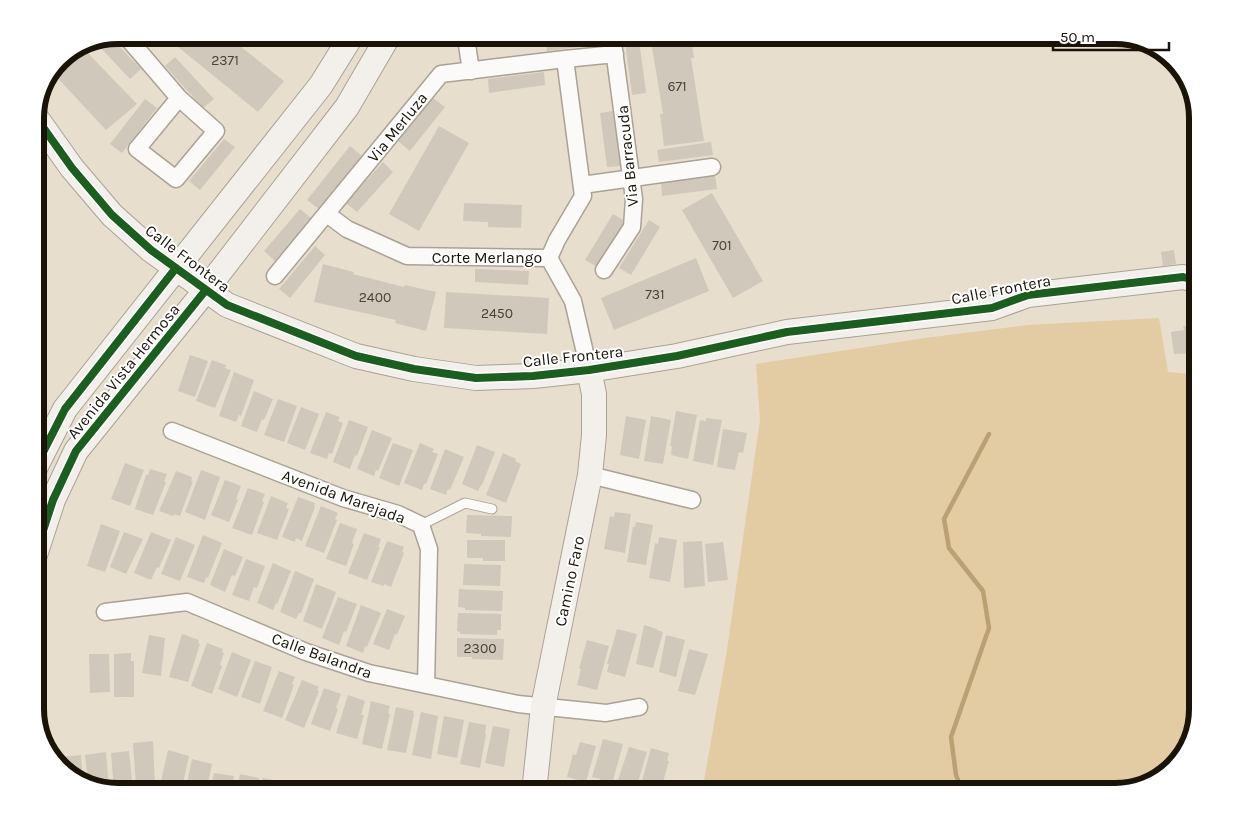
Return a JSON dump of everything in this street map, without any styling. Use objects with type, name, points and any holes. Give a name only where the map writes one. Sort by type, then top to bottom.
[{"type":"street","points":[[133,44],[179,98],[216,131],[176,179],[137,149],[179,98]]},
{"type":"street","name":"Avenida Vista Hermosa","points":[[44,450],[65,409],[321,85],[346,44]]},
{"type":"street","name":"Avenida Vista Hermosa","points":[[44,529],[54,500],[76,451],[347,107],[384,44]]},
{"type":"street","points":[[467,44],[471,71]]},
{"type":"street","name":"Via Barracuda","points":[[604,270],[632,227],[634,199],[613,44]]},
{"type":"street","points":[[565,59],[615,54]]},
{"type":"street","name":"Via Merluza","points":[[275,276],[441,74],[565,59]]},
{"type":"street","name":"Corte Merlango","points":[[327,214],[347,229],[407,256],[549,258],[557,240],[583,196],[565,59]]},
{"type":"street","name":"Calle Frontera","points":[[44,129],[72,168],[112,215],[151,250],[227,305],[356,356],[414,369],[476,378],[533,376],[588,370],[677,356],[787,332],[992,308],[1028,295],[1183,277],[1189,279]]},
{"type":"street","points":[[582,185],[712,167]]},
{"type":"street","points":[[549,258],[573,301],[588,370]]},
{"type":"street","name":"Camino Faro","points":[[535,783],[543,707],[590,475],[594,435],[594,394],[588,370]]},
{"type":"street","name":"Avenida Marejada","points":[[172,431],[343,498],[398,514],[421,525],[428,549],[426,685]]},
{"type":"street","points":[[590,475],[692,500]]},
{"type":"street","name":"Calle Balandra","points":[[105,612],[187,602],[324,658],[369,673],[518,704],[606,713],[639,707]]},
{"type":"lane","points":[[421,525],[465,503],[492,509]]},
{"type":"shaded area","points":[[1159,318],[1168,372],[1189,374],[1189,719],[1182,742],[1177,750],[1164,765],[1152,773],[1144,778],[1125,783],[704,783],[727,650],[760,420],[756,364],[925,338],[1028,325]]},
{"type":"building","points":[[117,44],[141,69],[130,79],[99,46]]},
{"type":"building","points":[[174,44],[237,44],[284,81],[258,112]]},
{"type":"building","points":[[546,44],[603,44],[547,51]]},
{"type":"building","points":[[625,44],[640,44],[646,93],[632,95]]},
{"type":"building","points":[[651,44],[692,44],[694,58],[691,58],[704,141],[664,146],[660,114],[663,114]]},
{"type":"building","points":[[86,51],[137,104],[106,130],[56,77],[69,62]]},
{"type":"building","points":[[175,57],[214,99],[203,108],[165,66]]},
{"type":"building","points":[[544,72],[545,85],[489,93],[488,79]]},
{"type":"building","points":[[433,98],[445,107],[410,151],[398,141]]},
{"type":"building","points":[[145,99],[157,108],[122,153],[110,144]]},
{"type":"building","points":[[613,111],[621,166],[607,167],[600,113]]},
{"type":"building","points":[[439,126],[469,143],[419,231],[389,214]]},
{"type":"building","points":[[224,139],[235,147],[200,190],[189,181]]},
{"type":"building","points":[[711,142],[713,155],[659,162],[657,150]]},
{"type":"building","points":[[350,146],[362,156],[319,209],[307,200]]},
{"type":"building","points":[[383,162],[393,172],[357,212],[346,203]]},
{"type":"building","points":[[715,175],[717,189],[662,196],[661,182]]},
{"type":"building","points":[[712,193],[763,281],[733,298],[682,210]]},
{"type":"building","points":[[464,203],[522,205],[521,228],[488,227],[488,222],[463,221]]},
{"type":"building","points":[[300,209],[311,218],[275,261],[264,251]]},
{"type":"building","points":[[613,214],[625,221],[597,267],[585,260]]},
{"type":"building","points":[[649,220],[660,227],[631,275],[619,268]]},
{"type":"building","points":[[315,246],[325,255],[290,298],[279,289]]},
{"type":"building","points":[[1174,250],[1176,264],[1163,266],[1161,252]]},
{"type":"building","points":[[696,258],[709,291],[614,330],[601,298]]},
{"type":"building","points":[[323,264],[404,287],[405,285],[436,292],[426,331],[395,323],[396,320],[314,302]]},
{"type":"building","points":[[475,269],[529,271],[528,285],[475,282]]},
{"type":"building","points":[[446,292],[549,298],[547,334],[444,328]]},
{"type":"building","points":[[1183,326],[1189,326],[1189,353],[1174,354],[1171,332],[1184,330]]},
{"type":"building","points":[[190,355],[208,361],[195,397],[178,391]]},
{"type":"building","points":[[212,360],[226,365],[225,368],[231,370],[215,408],[196,401]]},
{"type":"building","points":[[234,372],[254,380],[241,416],[239,415],[236,422],[219,416]]},
{"type":"building","points":[[254,391],[273,399],[257,432],[241,426]]},
{"type":"building","points":[[278,399],[297,406],[284,442],[264,435]]},
{"type":"building","points":[[301,407],[319,414],[305,450],[287,443]]},
{"type":"building","points":[[676,411],[697,415],[688,459],[671,455],[672,446],[670,446]]},
{"type":"building","points":[[326,412],[340,417],[338,421],[343,423],[332,454],[329,453],[327,459],[310,453]]},
{"type":"building","points":[[626,416],[646,420],[639,459],[620,455]]},
{"type":"building","points":[[651,416],[671,420],[663,464],[644,461]]},
{"type":"building","points":[[706,418],[722,420],[713,465],[693,461],[700,420],[706,421]]},
{"type":"building","points":[[349,420],[368,427],[350,469],[333,462]]},
{"type":"building","points":[[723,429],[747,433],[743,453],[739,452],[735,470],[717,467]]},
{"type":"building","points":[[372,430],[392,438],[374,476],[357,469]]},
{"type":"building","points":[[393,443],[413,450],[399,486],[379,478]]},
{"type":"building","points":[[420,443],[434,449],[432,452],[438,454],[422,490],[404,483]]},
{"type":"building","points":[[477,445],[495,452],[478,491],[462,484]]},
{"type":"building","points":[[445,449],[464,457],[446,495],[430,489]]},
{"type":"building","points":[[503,453],[516,459],[515,461],[521,464],[506,503],[486,495]]},
{"type":"building","points":[[125,463],[144,470],[130,506],[111,499]]},
{"type":"building","points":[[150,469],[167,474],[164,482],[166,482],[153,515],[135,509],[146,475],[148,475]]},
{"type":"building","points":[[201,470],[220,477],[205,520],[185,512]]},
{"type":"building","points":[[176,471],[192,477],[191,481],[193,481],[180,516],[174,514],[173,516],[159,511]]},
{"type":"building","points":[[225,480],[241,486],[236,499],[238,500],[229,522],[211,515]]},
{"type":"building","points":[[248,488],[265,494],[252,535],[232,528]]},
{"type":"building","points":[[271,496],[288,503],[286,508],[289,509],[277,540],[257,533]]},
{"type":"building","points":[[298,497],[315,503],[315,507],[302,541],[296,538],[295,542],[282,537]]},
{"type":"building","points":[[321,506],[338,513],[324,553],[305,546]]},
{"type":"building","points":[[615,512],[631,514],[625,553],[604,549],[610,516],[614,517]]},
{"type":"building","points":[[467,515],[512,516],[511,537],[481,536],[481,534],[466,533]]},
{"type":"building","points":[[636,522],[653,525],[646,565],[627,562],[633,527],[635,527]]},
{"type":"building","points":[[340,523],[357,529],[346,566],[326,559]]},
{"type":"building","points":[[101,524],[120,531],[105,572],[87,566]]},
{"type":"building","points":[[124,532],[143,539],[126,574],[110,567]]},
{"type":"building","points":[[151,532],[171,540],[159,568],[157,567],[151,580],[134,573]]},
{"type":"building","points":[[364,533],[381,539],[378,547],[380,547],[367,580],[348,573]]},
{"type":"building","points":[[203,535],[222,543],[208,578],[206,577],[204,583],[187,577]]},
{"type":"building","points":[[176,537],[195,545],[180,581],[161,574]]},
{"type":"building","points":[[659,537],[677,540],[670,582],[649,578],[655,543],[658,544]]},
{"type":"building","points":[[467,540],[505,540],[505,561],[483,561],[483,558],[467,558]]},
{"type":"building","points":[[387,541],[404,547],[402,552],[404,553],[391,587],[371,582]]},
{"type":"building","points":[[702,541],[705,586],[684,588],[683,542]]},
{"type":"building","points":[[723,542],[728,580],[708,582],[705,544]]},
{"type":"building","points":[[224,549],[243,557],[235,576],[232,575],[225,592],[210,585]]},
{"type":"building","points":[[246,559],[265,566],[257,588],[254,587],[249,601],[232,595]]},
{"type":"building","points":[[273,563],[291,571],[273,610],[257,603]]},
{"type":"building","points":[[464,564],[501,565],[500,586],[463,585]]},
{"type":"building","points":[[295,571],[314,579],[301,613],[299,613],[296,619],[280,612]]},
{"type":"building","points":[[316,584],[336,592],[322,629],[303,621]]},
{"type":"building","points":[[459,589],[503,591],[502,611],[465,610],[465,608],[458,607]]},
{"type":"building","points":[[338,597],[357,604],[339,645],[322,638]]},
{"type":"building","points":[[361,605],[381,613],[363,653],[346,646]]},
{"type":"building","points":[[387,609],[405,616],[389,650],[373,644]]},
{"type":"building","points":[[458,613],[501,614],[501,630],[497,630],[497,635],[460,634],[457,631]]},
{"type":"building","points":[[644,625],[663,632],[653,668],[636,664]]},
{"type":"building","points":[[617,629],[637,634],[625,677],[607,672],[609,664],[607,664]]},
{"type":"building","points":[[182,634],[199,640],[198,643],[200,644],[188,682],[169,677]]},
{"type":"building","points":[[149,635],[165,638],[161,676],[142,673]]},
{"type":"building","points":[[666,635],[685,640],[676,677],[659,672]]},
{"type":"building","points":[[457,638],[504,639],[503,660],[457,657]]},
{"type":"building","points":[[587,640],[609,646],[597,690],[577,685],[581,669],[579,669]]},
{"type":"building","points":[[207,643],[223,649],[222,652],[224,653],[220,665],[222,666],[212,694],[191,686]]},
{"type":"building","points":[[689,649],[708,654],[695,695],[678,691]]},
{"type":"building","points":[[232,652],[251,660],[237,697],[218,689]]},
{"type":"building","points":[[131,653],[131,661],[134,661],[134,697],[114,697],[114,654]]},
{"type":"building","points":[[89,654],[109,654],[110,692],[90,693]]},
{"type":"building","points":[[255,661],[272,667],[260,704],[241,697]]},
{"type":"building","points":[[279,671],[295,677],[282,718],[263,711]]},
{"type":"building","points":[[302,680],[319,687],[304,728],[285,720]]},
{"type":"building","points":[[324,688],[341,694],[330,731],[311,724]]},
{"type":"building","points":[[348,695],[365,701],[361,715],[364,715],[357,739],[336,733]]},
{"type":"building","points":[[371,701],[390,706],[382,749],[362,744]]},
{"type":"building","points":[[396,707],[414,711],[406,753],[387,750]]},
{"type":"building","points":[[421,712],[438,716],[431,759],[412,755]]},
{"type":"building","points":[[444,716],[464,720],[457,758],[437,754]]},
{"type":"building","points":[[469,722],[486,725],[480,768],[460,764]]},
{"type":"building","points":[[493,726],[510,729],[504,767],[485,763]]},
{"type":"building","points":[[603,739],[623,744],[612,783],[600,781],[600,779],[592,777]]},
{"type":"building","points":[[153,741],[155,783],[136,783],[133,743]]},
{"type":"building","points":[[580,742],[596,746],[586,782],[567,777],[573,754],[576,755]]},
{"type":"building","points":[[629,747],[647,752],[638,783],[617,783]]},
{"type":"building","points":[[651,748],[669,753],[667,761],[669,761],[663,783],[641,783]]},
{"type":"building","points":[[168,750],[189,756],[183,783],[161,783]]},
{"type":"building","points":[[129,751],[132,783],[113,783],[111,753]]},
{"type":"building","points":[[106,752],[109,783],[87,777],[85,755]]},
{"type":"building","points":[[81,755],[82,774],[69,765],[61,757]]},
{"type":"building","points":[[192,759],[212,764],[208,783],[187,783]]},
{"type":"building","points":[[214,773],[234,776],[233,783],[212,783]]},
{"type":"building","points":[[240,774],[259,778],[258,783],[238,783]]},
{"type":"building","points":[[263,778],[283,782],[283,783],[262,783]]},
{"type":"waterway","points":[[959,783],[956,775],[951,737],[989,628],[983,591],[949,548],[944,519],[989,434]]},
{"type":"cycle path","points":[[44,129],[72,168],[112,215],[151,250],[227,305],[356,356],[414,369],[476,378],[533,376],[589,370],[677,356],[787,332],[992,308],[1028,295],[1183,277],[1189,279]]},
{"type":"cycle path","points":[[44,450],[65,409],[176,268]]},
{"type":"cycle path","points":[[44,528],[53,500],[76,451],[205,291]]}]
